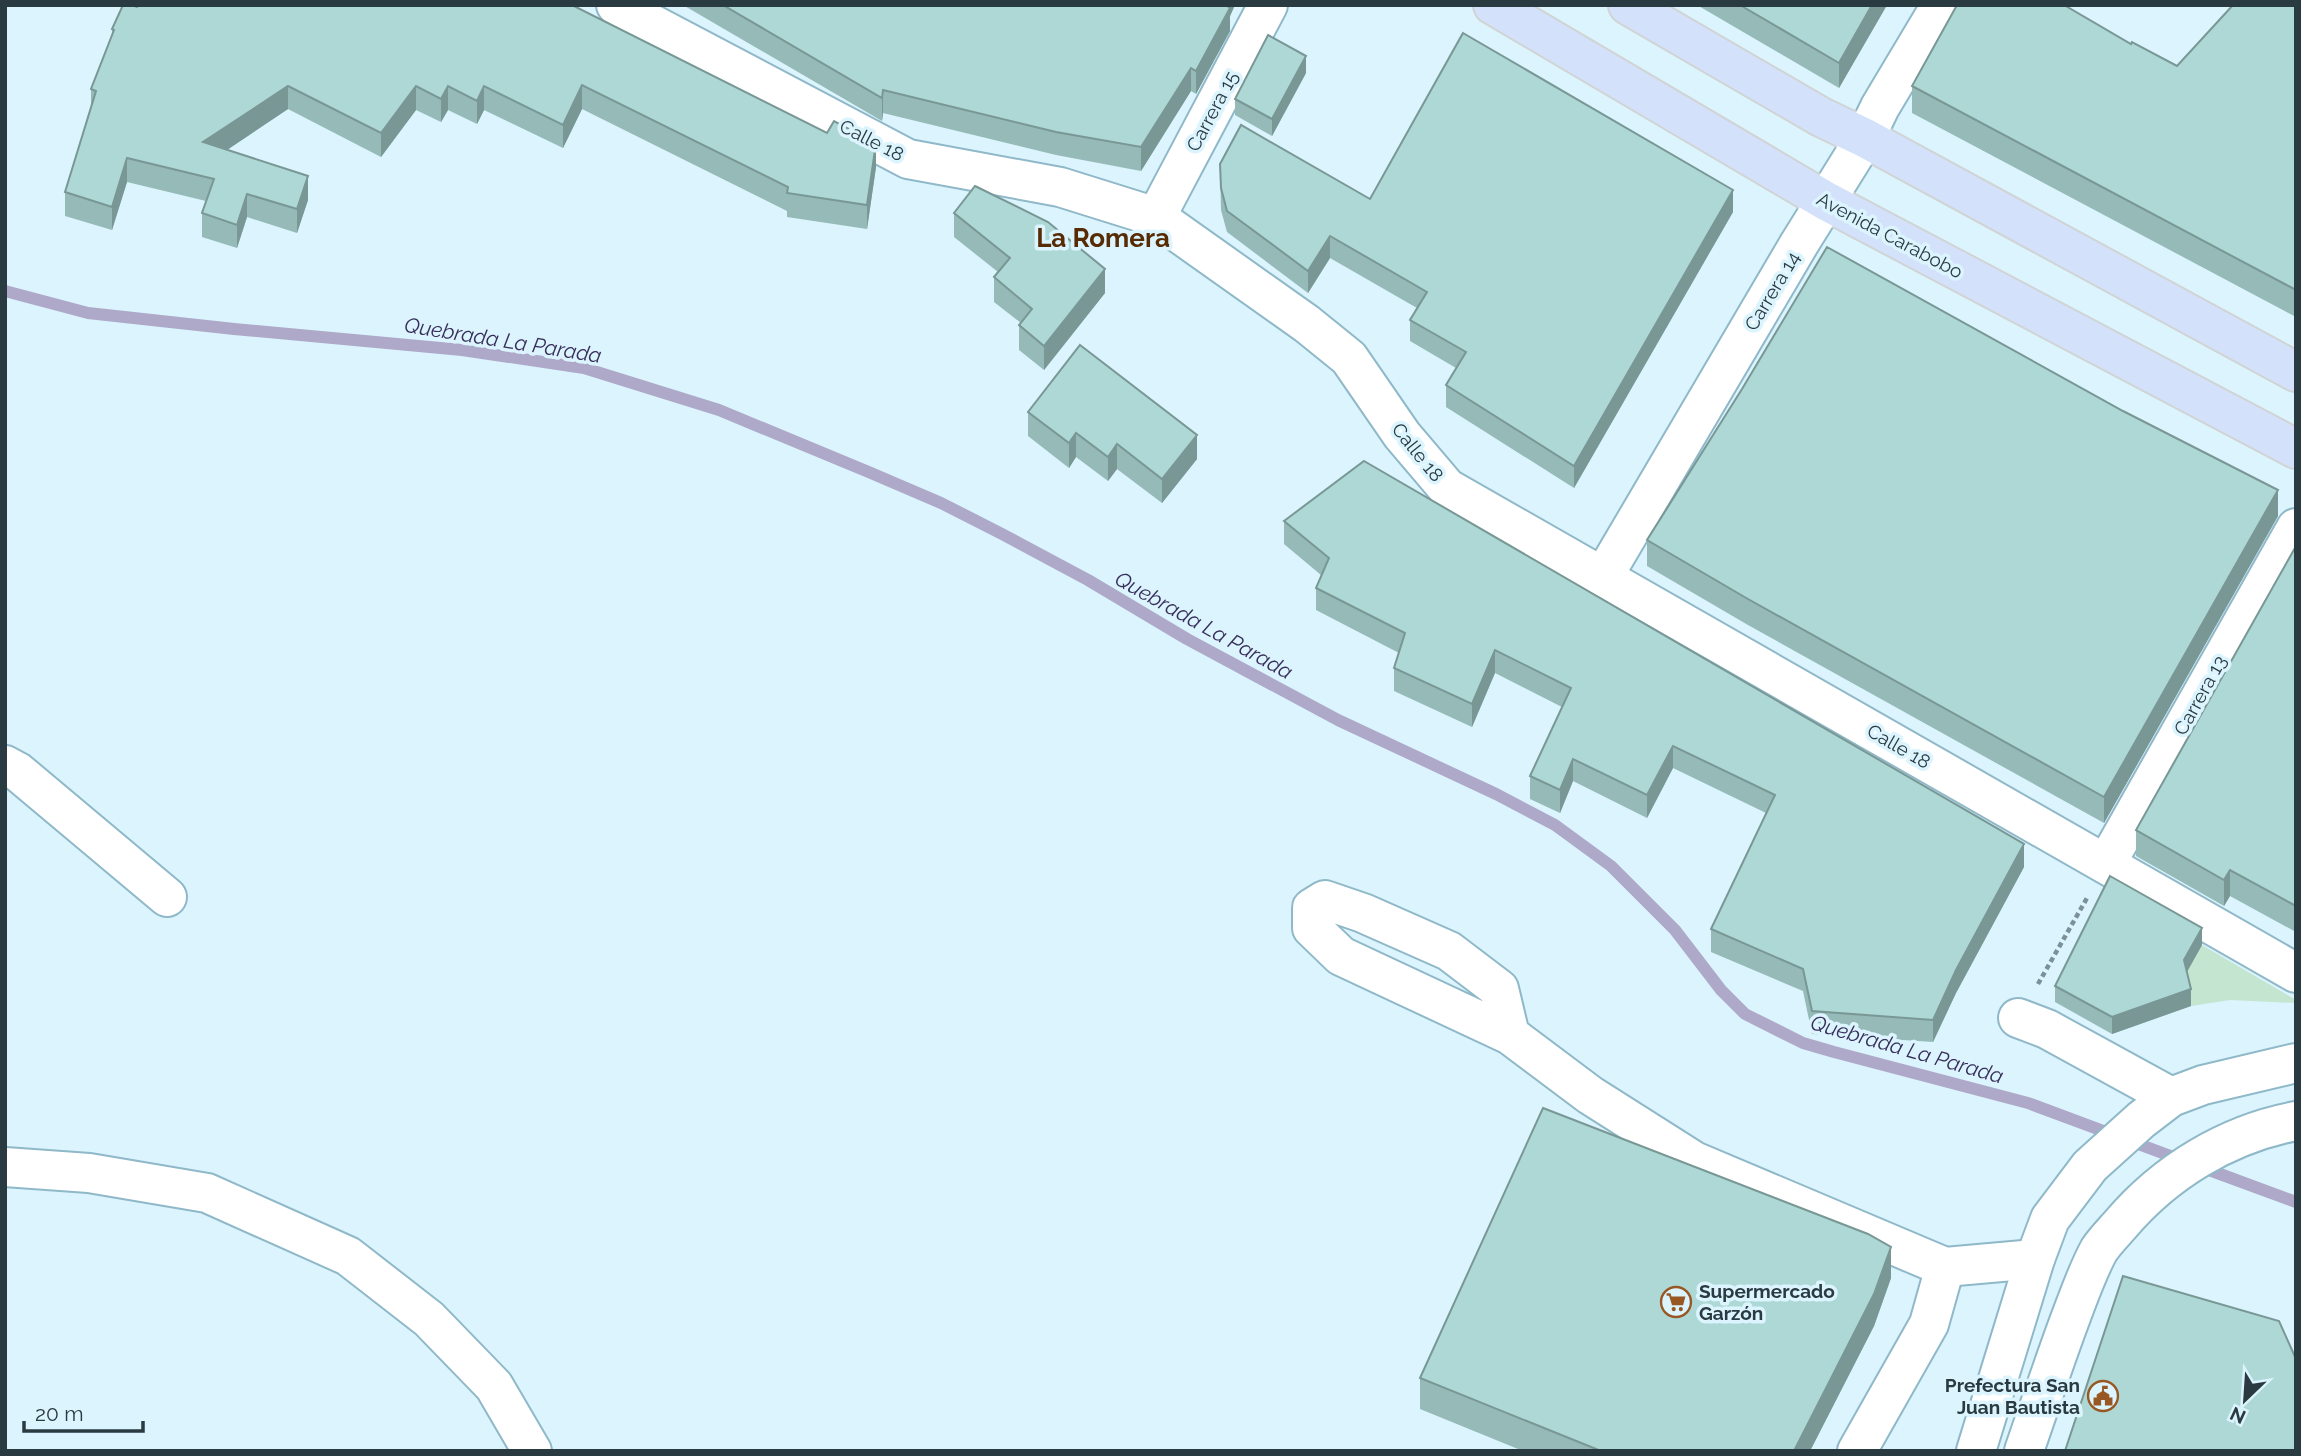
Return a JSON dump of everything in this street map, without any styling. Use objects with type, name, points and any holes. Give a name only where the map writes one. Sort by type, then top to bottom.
[{"type":"main road","name":"Avenida Carabobo","points":[[1493,5],[1826,201],[2296,449]]},
{"type":"main road","points":[[1628,5],[1821,117],[1865,138],[2296,372]]},
{"type":"street","name":"Calle 18","points":[[616,5],[908,159],[1060,187],[1156,217],[1307,324],[1349,358],[1402,435],[1447,488],[2296,973]]},
{"type":"street","name":"Carrera 15","points":[[1156,217],[1268,5]]},
{"type":"street","name":"Carrera 14","points":[[1603,577],[1865,138],[1880,107],[1941,5]]},
{"type":"street","name":"Carrera 13","points":[[2106,864],[2296,527]]},
{"type":"street","points":[[5,765],[18,772],[167,897]]},
{"type":"street","points":[[1510,1035],[1499,989],[1449,951],[1363,913],[1325,900],[1312,908],[1312,928],[1341,956],[1510,1035],[1590,1095],[1694,1161],[1945,1267],[2035,1259]]},
{"type":"street","points":[[2018,1018],[2047,1029],[2171,1097]]},
{"type":"street","points":[[1980,1450],[2035,1259],[2050,1219],[2090,1166],[2171,1097],[2203,1085],[2296,1063]]},
{"type":"street","points":[[2024,1451],[2072,1315],[2100,1249],[2154,1190],[2205,1153],[2273,1125],[2296,1121]]},
{"type":"street","points":[[5,1167],[89,1173],[207,1193],[348,1256],[429,1319],[494,1386],[532,1451]]},
{"type":"street","points":[[1857,1451],[1929,1324],[1945,1267]]},
{"type":"path","points":[[2018,1018],[2106,864]]},
{"type":"green space","points":[[2202,945],[2296,1000],[2296,1003],[2230,1000],[2191,1006],[2181,965]]},
{"type":"building","points":[[123,5],[572,5],[827,133],[834,121],[876,143],[867,205],[787,193],[788,187],[582,85],[563,125],[484,86],[477,101],[448,86],[441,99],[416,86],[381,133],[288,86],[203,142],[308,176],[297,209],[247,194],[237,225],[202,213],[214,179],[127,158],[112,207],[65,192],[96,91],[91,89]]},
{"type":"building","points":[[723,5],[1226,5],[1230,8],[1196,71],[1191,68],[1141,147],[1056,132],[883,90],[882,98]]},
{"type":"building","points":[[1740,5],[1872,5],[1839,63]]},
{"type":"building","points":[[1957,5],[2064,5],[2131,44],[2132,42],[2177,66],[2233,5],[2296,5],[2296,290],[1912,86]]},
{"type":"building","points":[[1463,33],[1733,190],[1574,466],[1446,385],[1466,352],[1410,320],[1427,292],[1330,236],[1308,271],[1227,211],[1221,188],[1220,164],[1241,125],[1370,199]]},
{"type":"building","points":[[1268,35],[1306,56],[1272,119],[1235,99]]},
{"type":"building","points":[[975,186],[1048,222],[1105,269],[1044,346],[1019,325],[1032,309],[994,277],[1010,258],[954,213]]},
{"type":"building","points":[[1827,247],[2123,411],[2278,490],[2104,797],[1647,540]]},
{"type":"building","points":[[1080,345],[1197,435],[1162,479],[1117,444],[1108,457],[1076,433],[1069,443],[1028,412]]},
{"type":"building","points":[[1364,461],[2024,844],[1956,970],[1933,1020],[1812,1011],[1803,969],[1711,929],[1775,795],[1673,746],[1647,795],[1573,759],[1560,790],[1530,776],[1571,688],[1495,650],[1472,704],[1394,668],[1405,633],[1316,588],[1329,558],[1284,521]]},
{"type":"building","points":[[2296,546],[2296,906],[2230,870],[2224,880],[2136,830]]},
{"type":"building","points":[[2110,876],[2202,928],[2184,960],[2191,989],[2112,1017],[2055,986]]},
{"type":"building","name":"Supermercado Garzón","points":[[1543,1108],[1868,1234],[1891,1247],[1874,1294],[1794,1451],[1601,1451],[1420,1378]]},
{"type":"building","points":[[2123,1276],[2279,1321],[2296,1359],[2296,1451],[2065,1451]]},
{"type":"waterway","name":"Quebrada La Parada","points":[[5,291],[88,313],[462,350],[584,368],[719,410],[941,503],[1088,580],[1187,639],[1338,720],[1496,794],[1555,825],[1611,866],[1675,930],[1721,990],[1745,1014],[1803,1043],[2028,1103],[2184,1161]]},
{"type":"waterway","name":"Quebrada La Parada","points":[[2201,1167],[2296,1202]]},
{"type":"place","name":"Supermercado Garzón","points":[[1676,1302]]},
{"type":"place","name":"Prefectura San Juan Bautista","points":[[2103,1396]]},
{"type":"district","name":"La Romera","points":[[1103,238]]}]
